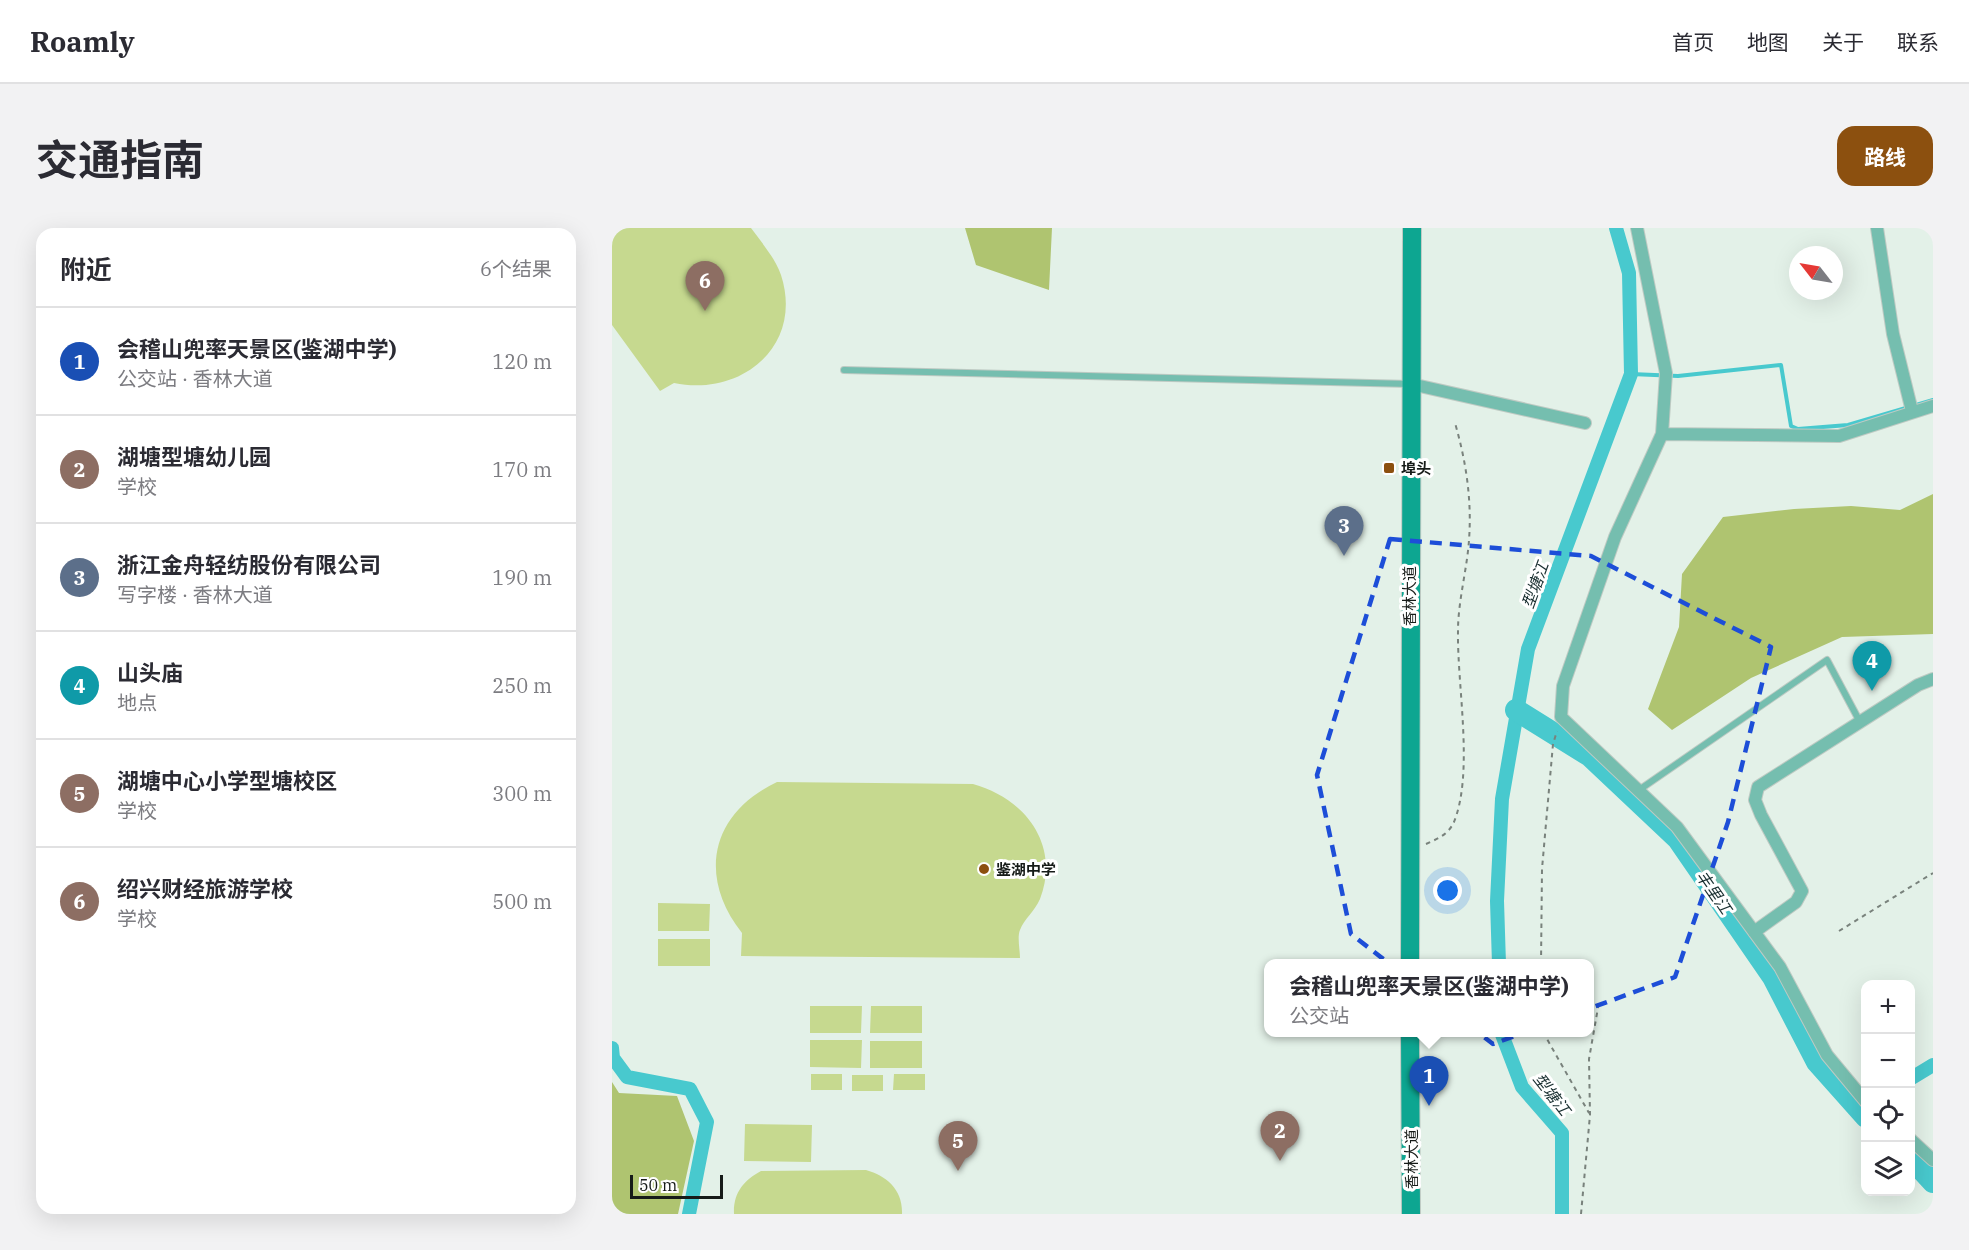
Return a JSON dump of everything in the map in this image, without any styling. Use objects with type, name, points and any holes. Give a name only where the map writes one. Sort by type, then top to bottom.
[{"type":"main road","name":"香林大道","points":[[1410,959],[1412,228]]},
{"type":"main road","name":"香林大道","points":[[1410,1037],[1411,1214]]},
{"type":"street","points":[[1637,228],[1666,376],[1662,434],[1615,537],[1563,686],[1561,717],[1677,827],[1780,967],[1827,1055],[1861,1097]]},
{"type":"street","points":[[1877,228],[1893,334],[1911,405]]},
{"type":"street","points":[[1411,384],[1585,423]]},
{"type":"street","points":[[1662,434],[1839,436],[1911,405],[1933,406]]},
{"type":"street","points":[[1754,932],[1796,902],[1802,891],[1761,815],[1755,800],[1758,787],[1933,679]]},
{"type":"street","points":[[1915,1142],[1933,1160]]},
{"type":"lane","points":[[844,370],[1411,384]]},
{"type":"lane","points":[[1638,790],[1827,660],[1860,722]]},
{"type":"path","points":[[1409,851],[1444,836],[1453,824],[1461,793],[1464,743],[1458,628],[1469,540],[1470,501],[1464,452],[1455,423]]},
{"type":"path","points":[[1541,959],[1542,869],[1553,744]]},
{"type":"path","points":[[1839,931],[1933,873]]},
{"type":"path","points":[[1594,1028],[1599,1002]]},
{"type":"path","points":[[1546,1037],[1590,1115]]},
{"type":"path","points":[[1581,1214],[1590,1115],[1588,1059],[1592,1037]]},
{"type":"highlighted area","points":[[1390,539],[1591,556],[1771,647],[1728,822],[1675,977],[1493,1044],[1351,934],[1317,775]]},
{"type":"green space","points":[[612,228],[751,228],[772,257],[781,275],[786,301],[783,324],[775,344],[761,361],[743,374],[722,382],[699,385],[674,383],[660,391],[612,325]]},
{"type":"green space","points":[[965,228],[1052,228],[1049,290],[976,265]]},
{"type":"green space","points":[[1933,494],[1933,634],[1842,637],[1751,678],[1672,730],[1648,709],[1679,627],[1682,574],[1723,517],[1794,509],[1851,506],[1900,510]]},
{"type":"green space","points":[[777,782],[973,784],[1008,800],[1034,826],[1046,860],[1045,879],[1040,899],[1019,933],[1020,958],[741,956],[742,933],[728,911],[719,890],[716,868],[718,848],[725,828],[737,811],[755,795]]},
{"type":"green space","points":[[658,903],[710,904],[709,931],[658,931]]},
{"type":"green space","points":[[658,939],[710,939],[710,966],[658,966]]},
{"type":"green space","points":[[810,1006],[862,1006],[861,1033],[810,1033]]},
{"type":"green space","points":[[871,1006],[922,1006],[922,1033],[870,1033]]},
{"type":"green space","points":[[810,1040],[862,1040],[861,1068],[810,1067]]},
{"type":"green space","points":[[870,1041],[922,1041],[922,1068],[870,1068]]},
{"type":"green space","points":[[811,1074],[842,1074],[842,1090],[811,1090]]},
{"type":"green space","points":[[894,1074],[925,1074],[925,1090],[893,1090]]},
{"type":"green space","points":[[852,1075],[883,1075],[883,1091],[852,1091]]},
{"type":"green space","points":[[612,1082],[619,1093],[677,1096],[694,1141],[678,1214],[612,1214]]},
{"type":"green space","points":[[745,1124],[812,1125],[811,1162],[744,1161]]},
{"type":"green space","points":[[866,1170],[887,1180],[897,1191],[902,1205],[902,1214],[734,1214],[735,1200],[741,1188],[761,1171]]},
{"type":"waterway","name":"型塘江","points":[[1499,959],[1497,901],[1502,799],[1528,649],[1631,374],[1629,273],[1616,228]]},
{"type":"waterway","points":[[1631,374],[1678,376],[1781,365],[1791,426],[1798,429],[1848,425],[1933,400]]},
{"type":"waterway","name":"丰里江","points":[[1516,710],[1590,756],[1678,839],[1773,977],[1817,1062],[1861,1111]]},
{"type":"waterway","name":"型塘江","points":[[1503,1037],[1522,1087],[1562,1133],[1562,1214]]},
{"type":"waterway","points":[[612,1048],[613,1058],[627,1077],[690,1089],[707,1122],[689,1214]]},
{"type":"waterway","points":[[1915,1076],[1933,1065]]},
{"type":"waterway","name":"丰里江","points":[[1915,1162],[1933,1182]]},
{"type":"place","name":"绍兴财经旅游学校","points":[[705,311]]},
{"type":"place","name":"埠头","points":[[1389,468]]},
{"type":"place","name":"浙江金舟轻纺股份有限公司","points":[[1344,556]]},
{"type":"place","name":"山头庙","points":[[1872,691]]},
{"type":"place","name":"鉴湖中学","points":[[984,869]]},
{"type":"place","name":"会稽山兜率天景区(鉴湖中学)","points":[[1429,1106]]},
{"type":"place","name":"湖塘型塘幼儿园","points":[[1280,1161]]},
{"type":"place","name":"湖塘中心小学型塘校区","points":[[958,1171]]}]
